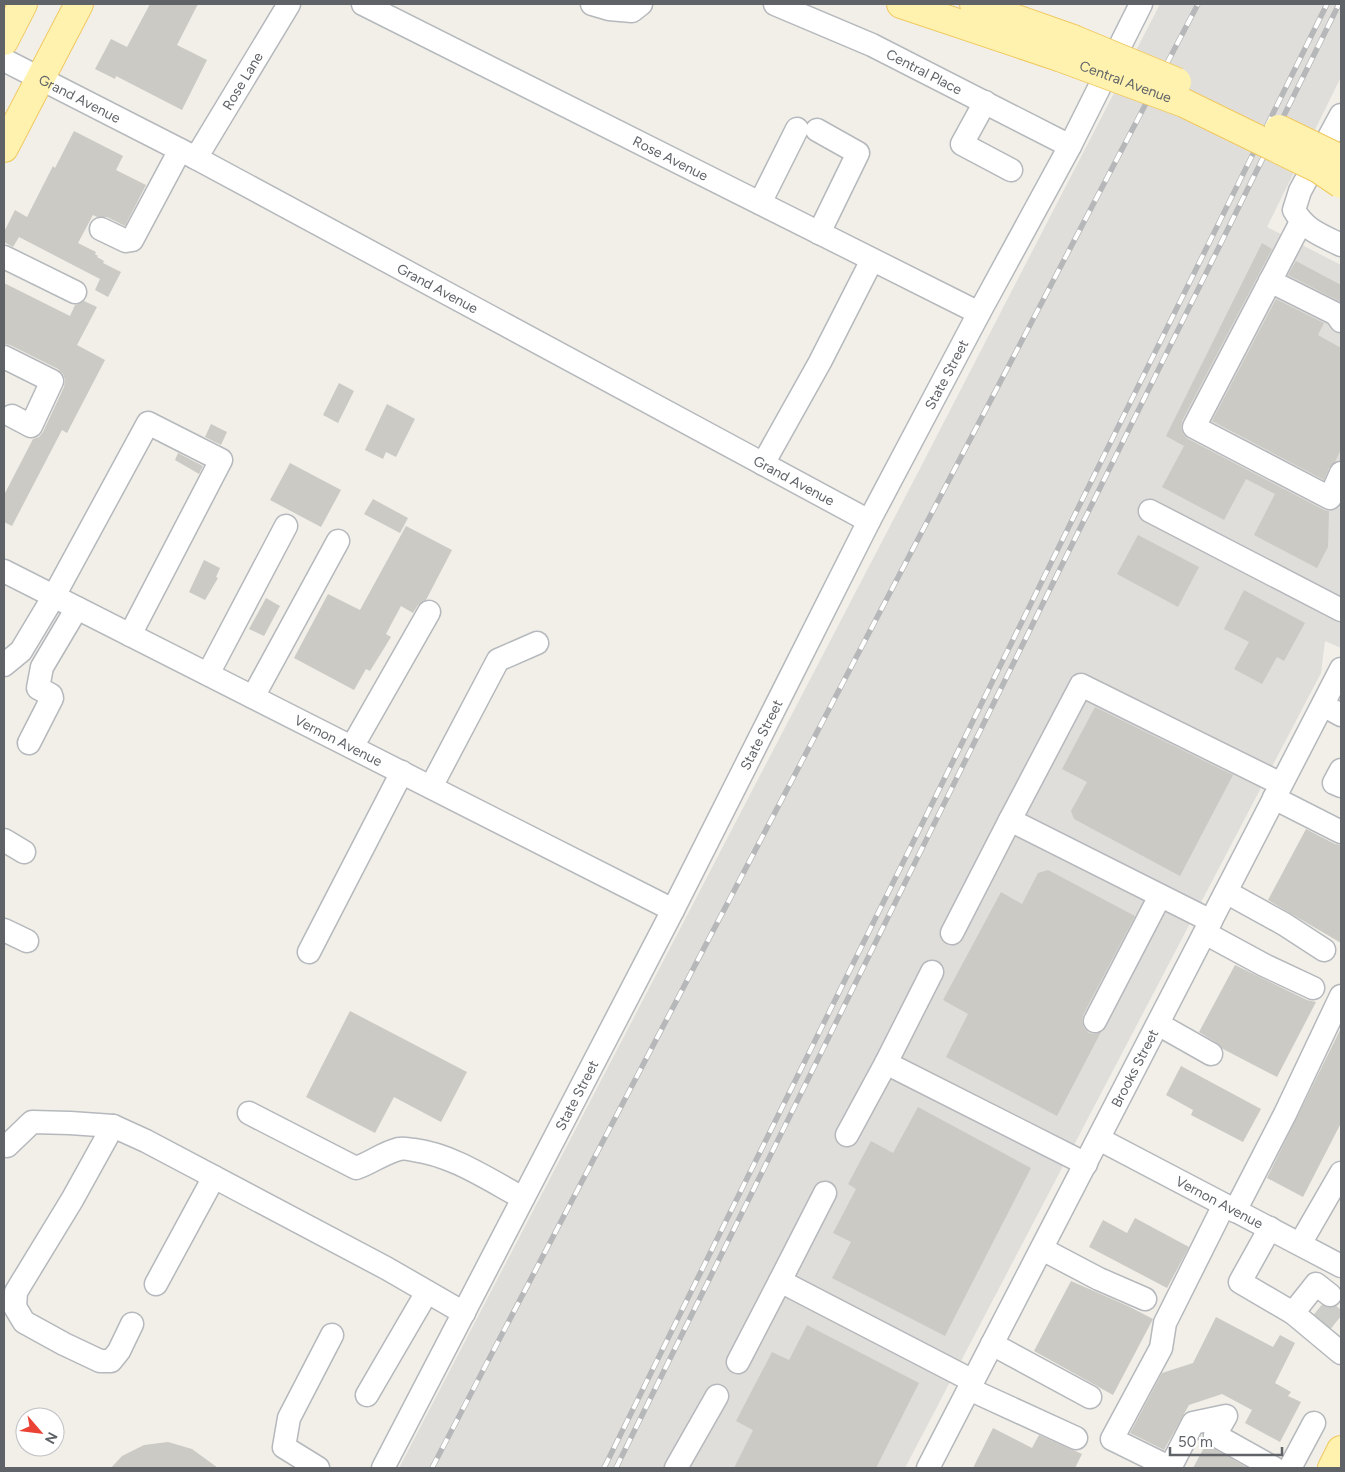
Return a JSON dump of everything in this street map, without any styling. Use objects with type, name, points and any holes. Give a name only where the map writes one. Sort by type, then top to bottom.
[{"type":"main road","points":[[4,41],[24,4]]},
{"type":"main road","points":[[4,148],[79,4]]},
{"type":"main road","name":"Central Avenue","points":[[901,4],[1066,48],[1186,86],[1341,159]]},
{"type":"main road","name":"Central Avenue","points":[[974,4],[1319,169],[1341,184]]},
{"type":"main road","points":[[1332,1468],[1341,1450]]},
{"type":"street","name":"Rose Lane","points":[[102,229],[126,241],[132,240],[289,4]]},
{"type":"street","name":"Rose Avenue","points":[[363,4],[979,313]]},
{"type":"street","points":[[592,4],[609,9],[632,11],[641,4]]},
{"type":"street","name":"Central Place","points":[[775,4],[872,45],[1070,146]]},
{"type":"street","name":"State Street","points":[[383,1468],[673,910],[869,521],[1070,146],[1139,5]]},
{"type":"street","name":"Grand Avenue","points":[[4,60],[188,154],[869,521]]},
{"type":"street","points":[[985,102],[962,144],[1011,170]]},
{"type":"street","points":[[1341,115],[1300,191],[1294,210],[1301,222],[1341,245]]},
{"type":"street","points":[[760,203],[807,129],[858,153],[819,233]]},
{"type":"street","points":[[1301,222],[1194,427],[1330,498],[1341,473]]},
{"type":"street","points":[[4,256],[75,292]]},
{"type":"street","points":[[763,464],[820,362],[872,260]]},
{"type":"street","points":[[1270,281],[1336,314],[1341,322]]},
{"type":"street","points":[[4,357],[52,382],[32,426],[6,420]]},
{"type":"street","points":[[4,665],[21,651],[54,596],[148,423],[221,460],[130,635]]},
{"type":"street","points":[[1150,511],[1341,610]]},
{"type":"street","points":[[208,674],[286,526]]},
{"type":"street","points":[[254,697],[338,541]]},
{"type":"street","name":"Vernon Avenue","points":[[4,571],[673,910]]},
{"type":"street","points":[[29,743],[52,698],[51,695],[38,688],[42,667],[77,608]]},
{"type":"street","points":[[352,748],[429,612]]},
{"type":"street","points":[[31,634],[54,648]]},
{"type":"street","points":[[431,787],[498,660],[537,643]]},
{"type":"street","name":"Brooks Street","points":[[928,1468],[1278,791],[1332,710],[1341,669]]},
{"type":"street","points":[[952,933],[1081,685],[1278,791],[1341,832]]},
{"type":"street","points":[[1341,770],[1334,783],[1341,786]]},
{"type":"street","points":[[309,952],[402,772]]},
{"type":"street","points":[[1010,820],[1160,896],[1264,965],[1313,988]]},
{"type":"street","points":[[4,840],[24,852]]},
{"type":"street","points":[[1226,892],[1284,924],[1324,950]]},
{"type":"street","points":[[1095,1021],[1160,896]]},
{"type":"street","points":[[4,930],[27,940]]},
{"type":"street","points":[[847,1135],[932,972]]},
{"type":"street","points":[[1274,1468],[1215,1435],[1226,1416],[1193,1423],[1171,1468],[1112,1439],[1161,1348],[1164,1323],[1285,1114],[1341,996]]},
{"type":"street","points":[[1158,1024],[1211,1054]]},
{"type":"street","points":[[886,1063],[1086,1164]]},
{"type":"street","points":[[249,1113],[356,1168],[400,1148],[427,1152],[451,1160],[523,1198]]},
{"type":"street","points":[[7,1146],[32,1122],[70,1122],[113,1126],[146,1141],[386,1268],[464,1312]]},
{"type":"street","points":[[113,1126],[72,1200],[16,1292],[15,1307],[24,1322],[100,1361],[111,1361],[119,1351],[132,1324]]},
{"type":"street","name":"Vernon Avenue","points":[[1099,1139],[1341,1266]]},
{"type":"street","points":[[1300,1244],[1341,1173]]},
{"type":"street","points":[[156,1284],[214,1177]]},
{"type":"street","points":[[738,1362],[825,1193]]},
{"type":"street","points":[[1270,1228],[1240,1282],[1312,1303],[1341,1353]]},
{"type":"street","points":[[1042,1249],[1099,1279],[1145,1299]]},
{"type":"street","points":[[780,1281],[971,1385],[1076,1438]]},
{"type":"street","points":[[367,1395],[427,1292]]},
{"type":"street","points":[[318,1468],[284,1447],[289,1418],[332,1335]]},
{"type":"street","points":[[992,1344],[1090,1397]]},
{"type":"street","points":[[676,1468],[717,1396]]},
{"type":"street","points":[[1290,1468],[1314,1423]]},
{"type":"shaded area","points":[[1160,4],[1341,4],[1341,77],[1267,227],[1341,265],[1341,648],[1325,641],[1321,673],[905,1468],[399,1468],[913,482]]},
{"type":"building","points":[[150,4],[198,4],[177,45],[207,60],[182,110],[116,76],[115,79],[95,69],[111,39],[127,47]]},
{"type":"building","points":[[74,131],[123,156],[116,170],[146,185],[125,226],[107,217],[93,215],[78,243],[96,252],[97,257],[104,261],[103,263],[121,272],[108,297],[95,290],[100,279],[19,237],[13,247],[4,242],[4,232],[15,210],[27,217],[53,166],[55,168]]},
{"type":"building","points":[[1262,243],[1272,249],[1182,421],[1181,428],[1183,434],[1188,439],[1329,511],[1328,547],[1317,568],[1254,535],[1275,494],[1246,479],[1224,520],[1162,487],[1184,446],[1166,436]]},
{"type":"building","points":[[1296,261],[1341,285],[1341,302],[1288,275]]},
{"type":"building","points":[[4,283],[70,316],[75,305],[84,301],[97,307],[77,345],[105,360],[67,433],[62,430],[12,526],[4,522],[4,495],[33,439],[39,437],[43,432],[64,387],[65,380],[63,374],[58,369],[10,345],[4,344]]},
{"type":"building","points":[[1276,299],[1324,323],[1318,335],[1341,348],[1341,449],[1324,480],[1212,421]]},
{"type":"building","points":[[339,383],[354,391],[338,423],[323,415]]},
{"type":"building","points":[[387,404],[415,419],[396,457],[386,452],[383,459],[365,450]]},
{"type":"building","points":[[211,424],[227,432],[221,445],[205,437]]},
{"type":"building","points":[[178,453],[203,466],[199,474],[175,460]]},
{"type":"building","points":[[290,463],[341,490],[321,527],[270,500]]},
{"type":"building","points":[[373,499],[408,518],[400,533],[364,514]]},
{"type":"building","points":[[406,526],[452,550],[426,600],[418,605],[413,613],[401,606],[386,634],[391,637],[370,671],[366,669],[354,690],[294,658],[328,594],[360,610]]},
{"type":"building","points":[[1138,535],[1199,567],[1178,607],[1117,574]]},
{"type":"building","points":[[204,560],[220,568],[216,577],[218,578],[205,600],[189,592]]},
{"type":"building","points":[[1244,590],[1305,623],[1284,661],[1277,657],[1262,684],[1234,669],[1249,642],[1224,629]]},
{"type":"building","points":[[266,598],[280,606],[264,636],[249,629]]},
{"type":"building","points":[[1095,707],[1233,775],[1180,876],[1074,819],[1071,811],[1087,782],[1062,769]]},
{"type":"building","points":[[1306,829],[1335,844],[1341,845],[1341,943],[1268,900]]},
{"type":"building","points":[[1048,870],[1135,916],[1083,1015],[1082,1022],[1084,1028],[1089,1033],[1101,1032],[1057,1116],[946,1057],[968,1014],[943,1000],[1001,892],[1022,904],[1038,873]]},
{"type":"building","points":[[1235,965],[1307,1000],[1316,1002],[1277,1077],[1223,1049],[1199,1032]]},
{"type":"building","points":[[350,1011],[467,1072],[441,1122],[394,1097],[375,1133],[306,1097]]},
{"type":"building","points":[[1341,1028],[1341,1123],[1303,1197],[1267,1178]]},
{"type":"building","points":[[1181,1066],[1261,1109],[1243,1142],[1191,1115],[1193,1110],[1166,1095]]},
{"type":"building","points":[[918,1107],[1031,1168],[945,1336],[832,1278],[851,1242],[833,1233],[856,1189],[848,1184],[871,1141],[893,1153]]},
{"type":"building","points":[[1135,1218],[1189,1247],[1167,1288],[1089,1247],[1103,1220],[1127,1233]]},
{"type":"building","points":[[1071,1281],[1153,1319],[1113,1395],[1034,1351]]},
{"type":"building","points":[[1216,1317],[1273,1347],[1280,1335],[1295,1343],[1275,1383],[1291,1392],[1288,1396],[1301,1402],[1280,1442],[1245,1423],[1252,1410],[1222,1394],[1189,1405],[1164,1450],[1130,1433],[1162,1373],[1193,1363]]},
{"type":"building","points":[[807,1325],[919,1383],[876,1468],[734,1468],[753,1430],[736,1421],[772,1352],[789,1360]]},
{"type":"building","points":[[993,1428],[1032,1448],[1039,1435],[1082,1454],[1075,1468],[973,1468]]},
{"type":"building","points":[[168,1442],[192,1449],[218,1468],[111,1468],[122,1456],[144,1445]]},
{"type":"building","points":[[1206,1444],[1209,1446],[1248,1468],[1193,1468]]},
{"type":"tunnel","points":[[1320,1307],[1341,1324]]},
{"type":"railway","points":[[432,1468],[1198,4]]},
{"type":"railway","points":[[604,1468],[1327,4]]},
{"type":"railway","points":[[616,1468],[1339,4]]}]
